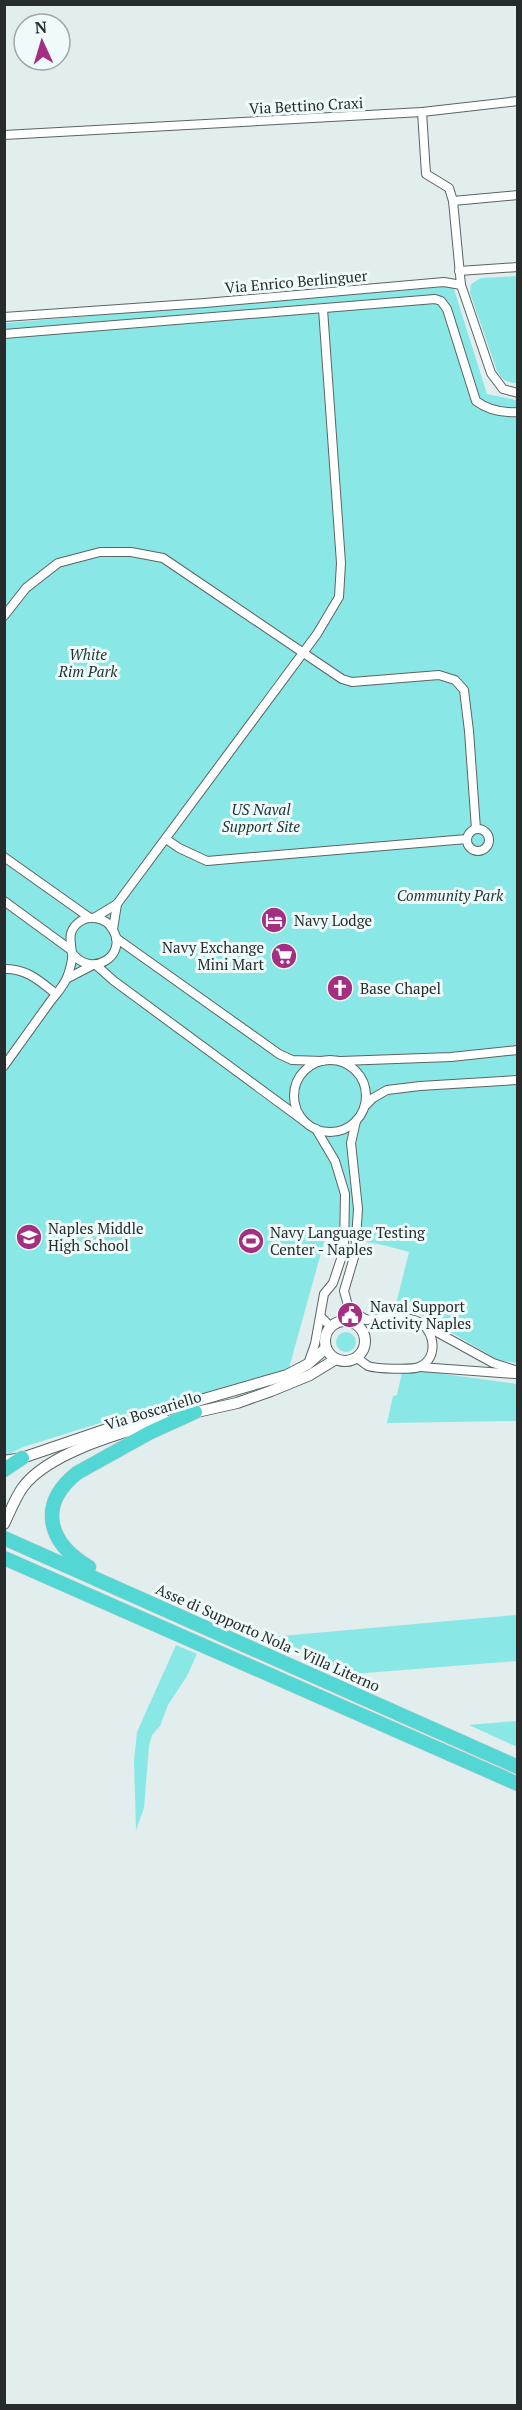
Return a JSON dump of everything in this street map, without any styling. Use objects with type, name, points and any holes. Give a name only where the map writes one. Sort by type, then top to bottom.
[{"type":"highway","points":[[151,1602],[75,1559],[55,1534],[52,1522],[53,1503],[60,1489],[77,1473],[149,1433],[195,1412]]},
{"type":"highway","points":[[4,1470],[22,1458]]},
{"type":"highway","name":"Asse di Supporto Nola - Villa Literno","points":[[4,1538],[518,1767]]},
{"type":"highway","points":[[4,1558],[518,1784]]},
{"type":"street","name":"Via Bettino Craxi","points":[[4,135],[422,112],[518,101]]},
{"type":"street","points":[[422,112],[426,174],[449,188],[453,201],[461,285],[491,372],[503,389],[518,393]]},
{"type":"street","points":[[453,201],[518,195]]},
{"type":"street","points":[[459,272],[518,267]]},
{"type":"street","name":"Via Enrico Berlinguer","points":[[4,317],[206,303],[368,287],[444,282],[461,285]]},
{"type":"street","points":[[4,334],[435,299],[441,301],[447,309],[476,400],[492,409],[507,413],[518,412]]},
{"type":"street","points":[[68,978],[72,952],[70,936],[73,929],[83,920],[92,918],[117,904],[317,634],[339,597],[341,563],[322,309]]},
{"type":"street","points":[[4,616],[26,588],[58,563],[100,552],[131,552],[163,558],[342,680],[352,682],[439,675],[455,680],[464,690],[470,731],[476,829]]},
{"type":"street","points":[[476,829],[488,834],[490,841],[487,848],[481,851],[468,846],[467,839],[469,833],[476,829]]},
{"type":"street","points":[[166,839],[207,861],[467,839]]},
{"type":"street","points":[[4,857],[92,918],[105,921],[115,933],[279,1054],[292,1060],[339,1061],[451,1057],[518,1050]]},
{"type":"street","points":[[4,901],[72,952],[81,962],[95,965],[316,1129],[335,1161],[345,1194],[344,1250],[333,1283],[324,1294],[315,1344],[308,1364]]},
{"type":"street","points":[[4,1066],[68,978],[103,963],[114,952],[117,904]]},
{"type":"street","points":[[4,969],[28,973],[56,994]]},
{"type":"street","points":[[304,1121],[295,1102],[295,1091],[304,1072],[322,1061]]},
{"type":"street","points":[[339,1061],[350,1066],[364,1084],[365,1106]]},
{"type":"street","points":[[367,1320],[349,1309],[344,1291],[355,1254],[358,1209],[351,1143],[356,1121],[365,1106],[387,1090],[518,1080]]},
{"type":"street","points":[[316,1129],[337,1131],[356,1121]]},
{"type":"street","points":[[321,1317],[331,1327]]},
{"type":"street","points":[[349,1321],[360,1327],[366,1339],[363,1351],[357,1358],[348,1362],[336,1359],[326,1348],[326,1335],[331,1327],[349,1321],[408,1319],[424,1325],[493,1363],[518,1373]]},
{"type":"street","points":[[420,1367],[429,1359],[433,1348],[432,1336],[424,1325]]},
{"type":"street","name":"Via Boscariello","points":[[4,1461],[22,1458],[145,1416],[287,1375],[308,1364],[326,1348]]},
{"type":"street","points":[[357,1358],[368,1366],[518,1373]]},
{"type":"street","name":"Via Boscariello","points":[[4,1524],[22,1488],[35,1474],[59,1459],[125,1432],[195,1412],[237,1403],[271,1391],[310,1375],[336,1359]]},
{"type":"green space","points":[[517,276],[517,383],[505,380],[497,371],[470,293],[471,284],[481,278]]},
{"type":"green space","name":"US Naval Support Site","points":[[453,286],[487,394],[517,400],[517,1363],[498,1360],[418,1313],[393,1312],[389,1304],[396,1304],[409,1252],[326,1235],[289,1368],[219,1391],[155,1406],[23,1447],[5,1456],[5,323]]},
{"type":"green space","points":[[346,1332],[353,1335],[356,1342],[353,1349],[346,1352],[339,1349],[336,1342],[339,1335]]},
{"type":"green space","points":[[402,1372],[429,1372],[517,1384],[517,1421],[387,1423],[393,1396],[397,1395]]},
{"type":"green space","points":[[517,1615],[517,1661],[353,1674],[259,1638]]},
{"type":"green space","points":[[176,1645],[197,1654],[187,1676],[168,1705],[160,1726],[152,1735],[144,1808],[136,1830],[134,1761],[137,1732]]},
{"type":"green space","points":[[517,1721],[517,1747],[469,1725]]},
{"type":"place","name":"Navy Lodge","points":[[274,920]]},
{"type":"place","name":"Navy Exchange Mini Mart","points":[[284,956]]},
{"type":"place","name":"Base Chapel","points":[[340,988]]},
{"type":"place","name":"Naples Middle High School","points":[[29,1237]]},
{"type":"place","name":"Navy Language Testing Center - Naples","points":[[251,1241]]},
{"type":"place","name":"Naval Support Activity Naples","points":[[350,1315]]},
{"type":"park label","name":"White Rim Park","points":[[88,662]]},
{"type":"park label","name":"Community Park","points":[[450,895]]}]
